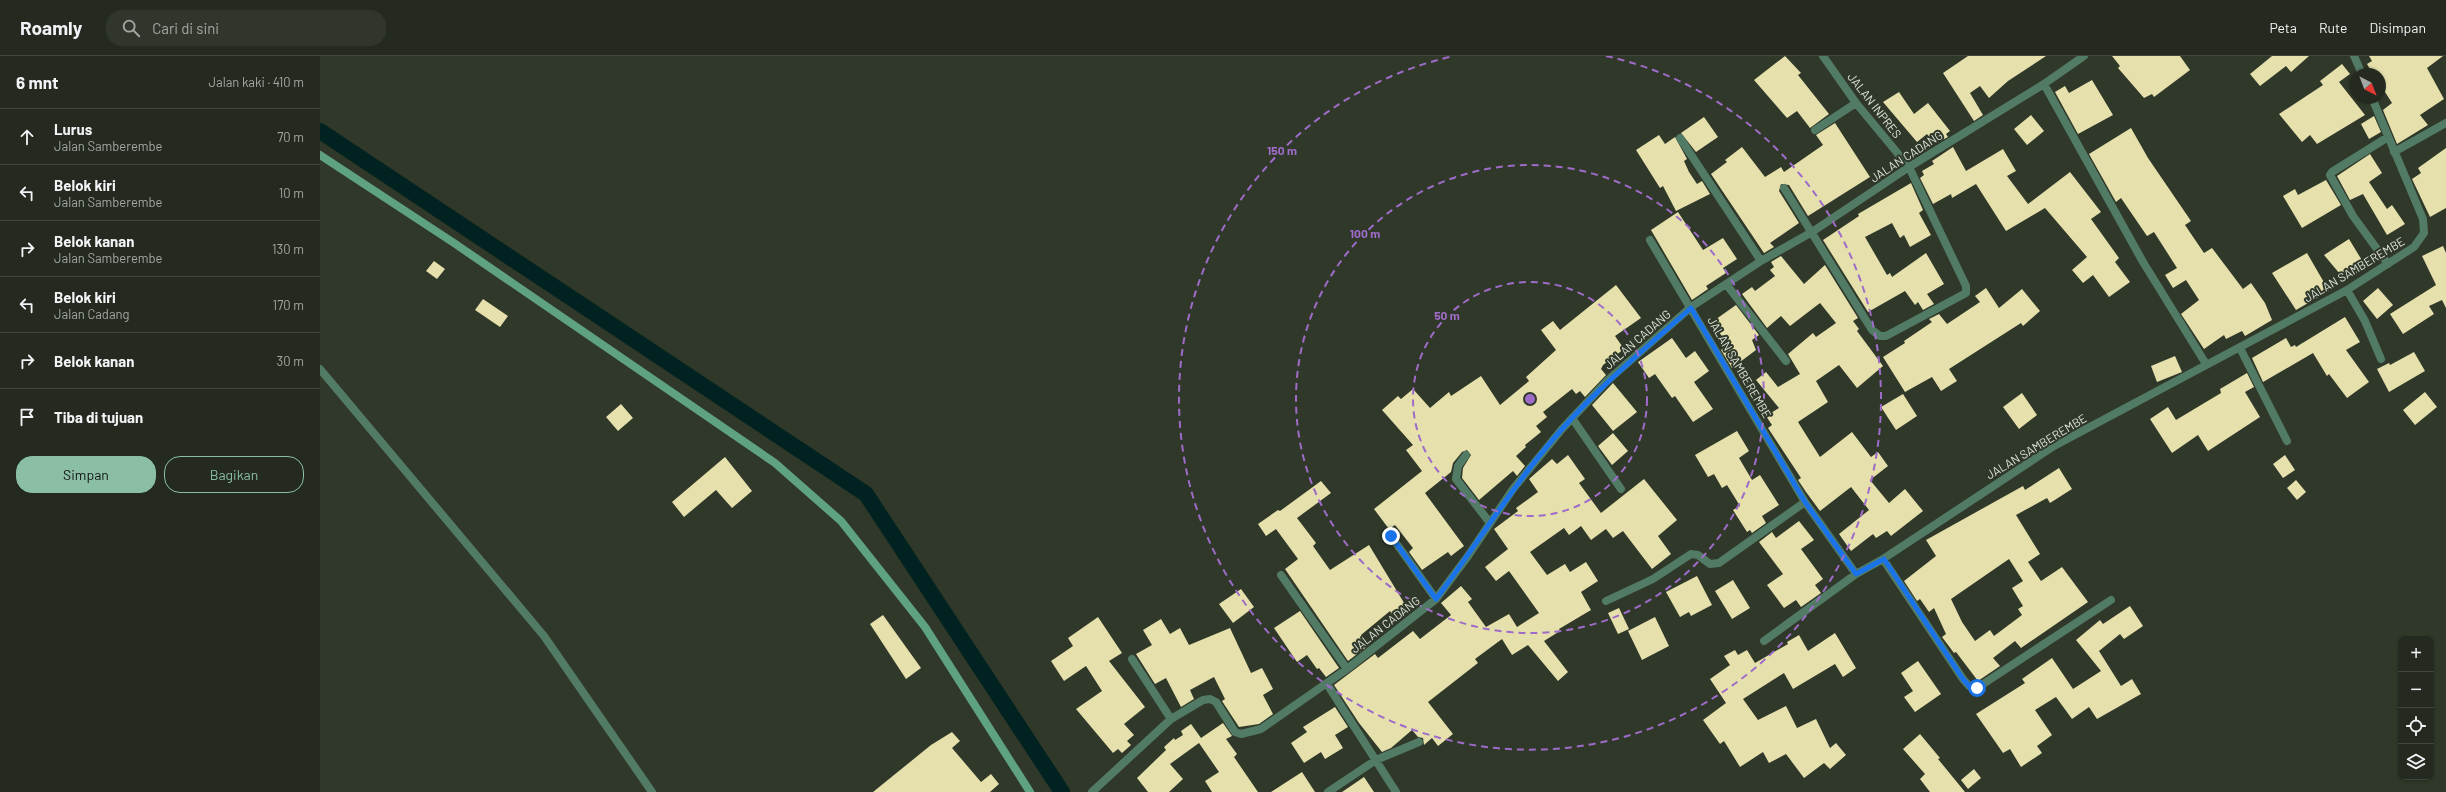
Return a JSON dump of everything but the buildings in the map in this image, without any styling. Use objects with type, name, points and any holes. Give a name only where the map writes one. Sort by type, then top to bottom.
[{"type":"street","name":"JALAN INPRES","points":[[1812,232],[1872,330],[1880,336],[1886,336],[1963,296],[1967,291],[1966,286],[1909,167],[1856,102],[1823,56]]},
{"type":"street","name":"JALAN CADANG","points":[[1092,792],[1171,719],[1203,700],[1210,699],[1216,702],[1235,732],[1241,734],[1262,729],[1328,684],[1436,599],[1513,489],[1572,418],[1606,382],[1691,308],[1761,260],[1812,232],[1909,167],[2044,84],[2084,56]]},
{"type":"street","points":[[2354,56],[2359,68]]},
{"type":"street","points":[[2044,84],[2143,262],[2206,364]]},
{"type":"street","points":[[1815,130],[1856,102]]},
{"type":"street","name":"JALAN SAMBEREMBE","points":[[1650,240],[1805,502],[1856,574],[1884,559],[2054,446],[2347,290],[2414,247],[2424,233],[2424,225],[2374,104]]},
{"type":"street","points":[[2394,152],[2446,123]]},
{"type":"street","points":[[2388,137],[2332,172],[2330,175],[2353,216],[2388,264]]},
{"type":"street","points":[[1680,138],[1761,260]]},
{"type":"street","points":[[320,155],[454,243],[775,463],[841,522],[925,627],[1030,792]]},
{"type":"street","points":[[1784,188],[1812,232]]},
{"type":"street","points":[[1726,284],[1786,361]]},
{"type":"street","points":[[2347,290],[2365,320],[2381,359]]},
{"type":"street","points":[[2240,348],[2287,441]]},
{"type":"street","points":[[320,369],[544,636],[652,792]]},
{"type":"street","points":[[1572,418],[1621,489]]},
{"type":"street","points":[[1466,455],[1458,466],[1456,479],[1490,523]]},
{"type":"street","points":[[1606,601],[1653,578],[1691,554],[1698,555],[1710,564],[1720,563],[1805,502]]},
{"type":"street","points":[[1391,536],[1436,599]]},
{"type":"street","points":[[1884,559],[1963,679],[1969,686],[1977,688],[2111,600]]},
{"type":"street","points":[[1764,641],[1856,574]]},
{"type":"street","points":[[1280,575],[1347,669]]},
{"type":"street","points":[[1132,659],[1171,719]]},
{"type":"street","points":[[1328,684],[1396,792]]},
{"type":"street","points":[[1328,792],[1376,760],[1419,742]]},
{"type":"waterway","points":[[320,131],[866,494],[1062,792]]},
{"type":"route","points":[[1391,536],[1436,599],[1468,556],[1513,489],[1562,429],[1606,382],[1691,308],[1805,502],[1856,574],[1884,559],[1963,679],[1969,686],[1977,688]]}]
